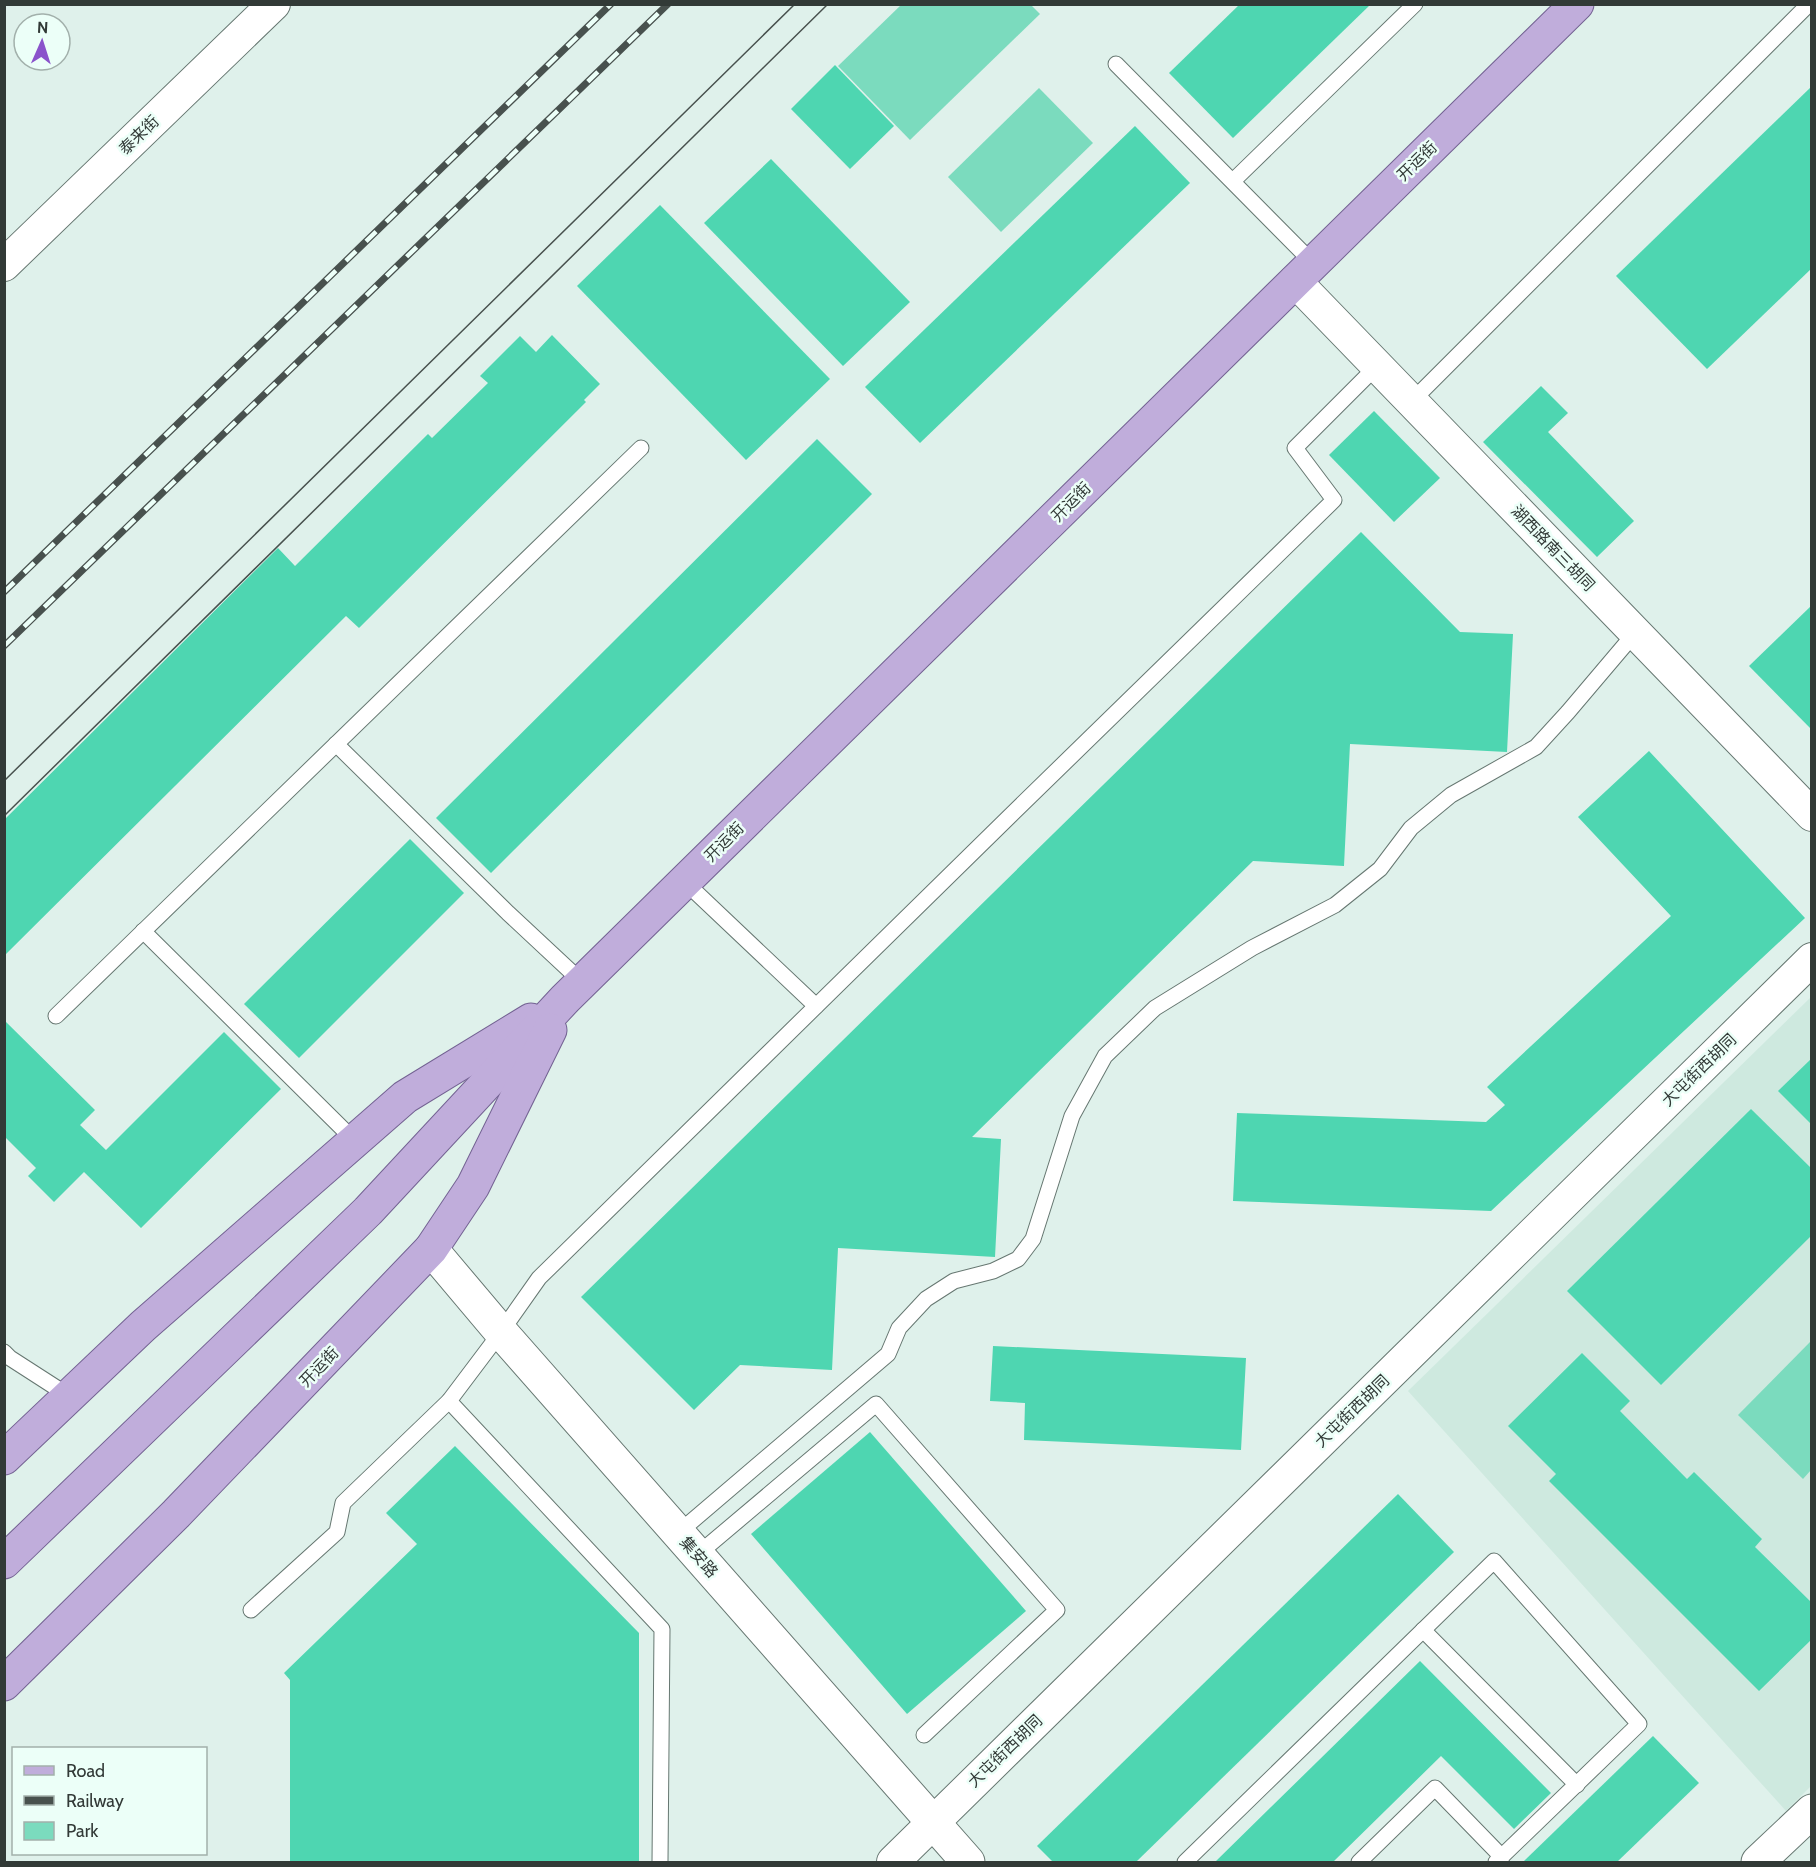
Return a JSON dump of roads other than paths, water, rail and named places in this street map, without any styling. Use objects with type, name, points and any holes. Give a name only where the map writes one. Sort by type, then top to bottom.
[{"type":"main road","name":"开运街","points":[[4,1562],[368,1211],[574,991],[684,881],[1576,4]]},
{"type":"main road","name":"开运街","points":[[4,1458],[143,1326],[405,1097],[574,991]]},
{"type":"main road","name":"开运街","points":[[4,1684],[184,1505],[431,1249],[473,1186],[574,991]]},
{"type":"street","name":"泰来街","points":[[4,265],[274,4]]},
{"type":"street","name":"湖西路南三胡同","points":[[1304,272],[1377,366],[1812,815]]},
{"type":"street","name":"大屯街西胡同","points":[[893,1863],[1812,959]]},
{"type":"street","name":"集安路","points":[[431,1249],[501,1332],[968,1863]]},
{"type":"street","points":[[1758,1863],[1812,1811]]},
{"type":"lane","points":[[1233,182],[1415,4]]},
{"type":"lane","points":[[1412,402],[1809,4]]},
{"type":"lane","points":[[1116,64],[1233,182],[1304,272]]},
{"type":"lane","points":[[251,1610],[337,1532],[343,1503],[449,1401],[539,1278],[1334,500],[1295,448],[1377,366]]},
{"type":"lane","points":[[56,1016],[641,448]]},
{"type":"lane","points":[[688,1544],[888,1354],[899,1328],[926,1299],[954,1281],[993,1271],[1018,1259],[1034,1239],[1071,1116],[1105,1056],[1155,1008],[1252,948],[1335,905],[1380,869],[1411,828],[1451,795],[1536,747],[1635,633]]},
{"type":"lane","points":[[336,744],[500,904],[574,991]]},
{"type":"lane","points":[[684,881],[816,1006]]},
{"type":"lane","points":[[143,931],[355,1141]]},
{"type":"lane","points":[[6,1355],[69,1396]]},
{"type":"lane","points":[[449,1401],[662,1629],[660,1863]]},
{"type":"lane","points":[[688,1544],[876,1404],[1057,1610],[924,1735]]},
{"type":"lane","points":[[1185,1863],[1494,1561],[1639,1724],[1499,1860],[1435,1788],[1359,1863]]},
{"type":"lane","points":[[1424,1630],[1577,1785]]},
{"type":"tram line","points":[[4,781],[795,4]]},
{"type":"tram line","points":[[4,816],[828,4]]},
{"type":"railway","points":[[4,592],[611,4]]},
{"type":"railway","points":[[4,646],[668,4]]}]
